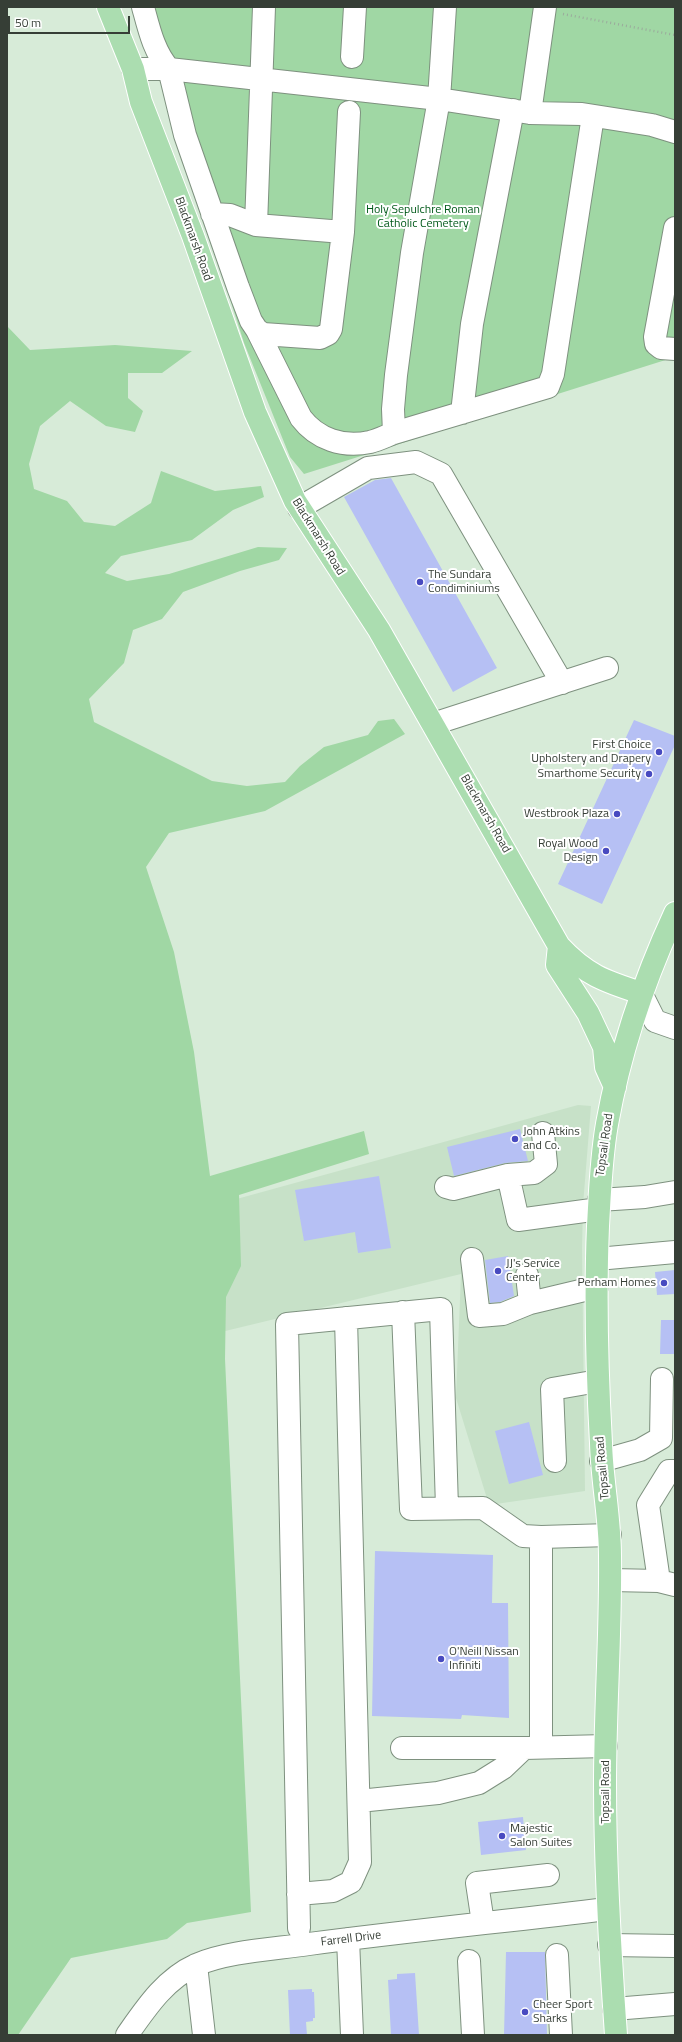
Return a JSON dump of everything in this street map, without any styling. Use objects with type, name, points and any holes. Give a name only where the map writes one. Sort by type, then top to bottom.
[{"type":"main road","name":"Blackmarsh Road","points":[[108,7],[133,70],[141,102],[193,236],[255,412],[299,508],[379,630],[559,946],[573,961],[590,974],[607,982],[641,993]]},
{"type":"main road","name":"Topsail Road","points":[[616,2035],[607,1909],[606,1746],[611,1580],[610,1535],[601,1461],[598,1381],[597,1259],[599,1205],[607,1126],[615,1087],[641,993],[675,913]]},
{"type":"main road","points":[[559,946],[557,965],[588,1013],[604,1047],[606,1067],[615,1087]]},
{"type":"street","points":[[143,7],[154,44],[169,69],[184,135],[251,321],[257,330],[301,418],[317,435],[338,442],[370,442],[394,433],[545,389],[551,383],[593,116]]},
{"type":"street","points":[[256,225],[264,7]]},
{"type":"street","points":[[352,57],[355,7]]},
{"type":"street","points":[[394,433],[393,409],[395,382],[412,253],[439,99],[445,7]]},
{"type":"street","points":[[462,413],[472,324],[545,9]]},
{"type":"street","points":[[133,70],[169,69],[439,99],[522,111],[593,116],[652,125],[675,132]]},
{"type":"street","points":[[257,330],[263,334],[271,336],[320,338],[328,334],[332,324],[343,232],[349,112]]},
{"type":"street","points":[[212,214],[230,215],[256,225],[343,232]]},
{"type":"street","points":[[675,228],[655,337],[658,347],[664,349],[675,349]]},
{"type":"street","points":[[299,508],[368,468],[416,462],[440,474],[562,683]]},
{"type":"street","points":[[433,724],[607,668]]},
{"type":"street","points":[[641,993],[655,1021],[675,1028]]},
{"type":"street","points":[[446,1187],[453,1189],[508,1175],[534,1173],[546,1164],[544,1133]]},
{"type":"street","points":[[508,1175],[518,1220],[675,1192]]},
{"type":"street","points":[[597,1259],[675,1252]]},
{"type":"street","points":[[472,1260],[479,1316],[503,1314],[530,1303],[597,1287]]},
{"type":"street","points":[[527,1275],[530,1303]]},
{"type":"street","points":[[299,1928],[287,1324],[441,1309],[447,1508]]},
{"type":"street","points":[[403,1312],[411,1509],[483,1508],[523,1536],[541,1537],[610,1535]]},
{"type":"street","points":[[298,1894],[333,1891],[351,1882],[360,1862],[346,1318]]},
{"type":"street","points":[[601,1461],[640,1450],[668,1430],[662,1379]]},
{"type":"street","points":[[555,1461],[552,1389],[598,1381]]},
{"type":"street","points":[[611,1580],[667,1583],[648,1505],[669,1471],[675,1471]]},
{"type":"street","points":[[532,1748],[541,1537]]},
{"type":"street","points":[[402,1748],[532,1748],[606,1746]]},
{"type":"street","points":[[359,1801],[438,1793],[479,1783],[532,1748]]},
{"type":"street","points":[[483,1923],[477,1883],[548,1875]]},
{"type":"street","name":"Farrell Drive","points":[[127,2035],[146,2007],[165,1986],[196,1965],[225,1957],[348,1939],[607,1909]]},
{"type":"street","points":[[348,1939],[352,2035]]},
{"type":"street","points":[[609,1945],[675,1946]]},
{"type":"street","points":[[558,1955],[561,2035]]},
{"type":"street","points":[[469,1961],[473,2035]]},
{"type":"street","points":[[196,1965],[204,2035]]},
{"type":"street","points":[[614,2009],[675,2004]]},
{"type":"path","points":[[545,9],[675,35]]},
{"type":"shaded area","points":[[578,1105],[591,1106],[583,1205],[582,1248],[585,1491],[489,1505],[456,1398],[461,1274],[217,1333],[204,1208]]},
{"type":"green space","name":"Holy Sepulchre Roman Catholic Cemetery","points":[[134,7],[675,7],[675,357],[304,474],[290,457],[244,343],[160,80],[146,45]]},
{"type":"green space","points":[[7,326],[30,350],[115,345],[192,351],[162,373],[128,373],[128,398],[143,411],[135,432],[106,426],[70,401],[40,426],[29,464],[34,489],[67,501],[84,522],[115,526],[151,503],[161,471],[215,491],[261,486],[264,497],[233,510],[192,540],[121,556],[105,573],[127,581],[169,574],[258,547],[287,548],[279,560],[240,571],[183,592],[162,619],[133,630],[124,663],[89,699],[94,722],[212,781],[247,786],[285,782],[300,766],[324,747],[368,735],[378,721],[394,719],[405,734],[265,811],[169,833],[146,867],[174,952],[194,1052],[210,1176],[364,1131],[369,1154],[239,1195],[241,1266],[226,1297],[225,1359],[251,1912],[187,1923],[167,1939],[71,1958],[18,2035],[7,2035]]},
{"type":"building","name":"The Sundara Condiminiums","points":[[391,478],[497,668],[453,692],[344,497],[375,480]]},
{"type":"building","name":"Westbrook Plaza","points":[[634,720],[675,736],[675,745],[602,904],[558,884]]},
{"type":"building","points":[[520,1129],[528,1161],[505,1163],[454,1176],[447,1147]]},
{"type":"building","points":[[379,1176],[391,1248],[358,1253],[355,1232],[304,1241],[295,1190]]},
{"type":"building","points":[[508,1256],[514,1296],[500,1302],[490,1303],[485,1260]]},
{"type":"building","points":[[675,1270],[675,1294],[657,1295],[655,1272]]},
{"type":"building","points":[[661,1320],[675,1320],[675,1354],[660,1354]]},
{"type":"building","points":[[529,1422],[543,1475],[509,1484],[495,1431]]},
{"type":"building","name":"O'Neill Nissan Infiniti","points":[[375,1551],[493,1555],[492,1603],[508,1603],[509,1718],[462,1715],[461,1719],[372,1716]]},
{"type":"building","name":"Majestic Salon Suites","points":[[523,1817],[526,1850],[481,1855],[478,1822]]},
{"type":"building","name":"Cheer Sport Sharks","points":[[506,1952],[545,1952],[547,2035],[504,2035]]},
{"type":"building","points":[[415,1973],[419,2035],[391,2035],[388,1980],[397,1979],[397,1974]]},
{"type":"building","points":[[312,1989],[312,1992],[314,1992],[315,2018],[313,2018],[313,2021],[306,2022],[307,2035],[290,2035],[288,1990]]},
{"type":"place","name":"The Sundara Condiminiums","points":[[420,582]]},
{"type":"place","name":"First Choice Upholstery and Drapery","points":[[659,752]]},
{"type":"place","name":"Smarthome Security","points":[[649,774]]},
{"type":"place","name":"Westbrook Plaza","points":[[617,814]]},
{"type":"place","name":"Royal Wood Design","points":[[606,851]]},
{"type":"place","name":"John Atkins and Co.","points":[[515,1139]]},
{"type":"place","name":"JJ's Service Center","points":[[498,1271]]},
{"type":"place","name":"Perham Homes","points":[[664,1283]]},
{"type":"place","name":"O'Neill Nissan Infiniti","points":[[441,1659]]},
{"type":"place","name":"Majestic Salon Suites","points":[[502,1836]]},
{"type":"place","name":"Cheer Sport Sharks","points":[[525,2012]]}]
